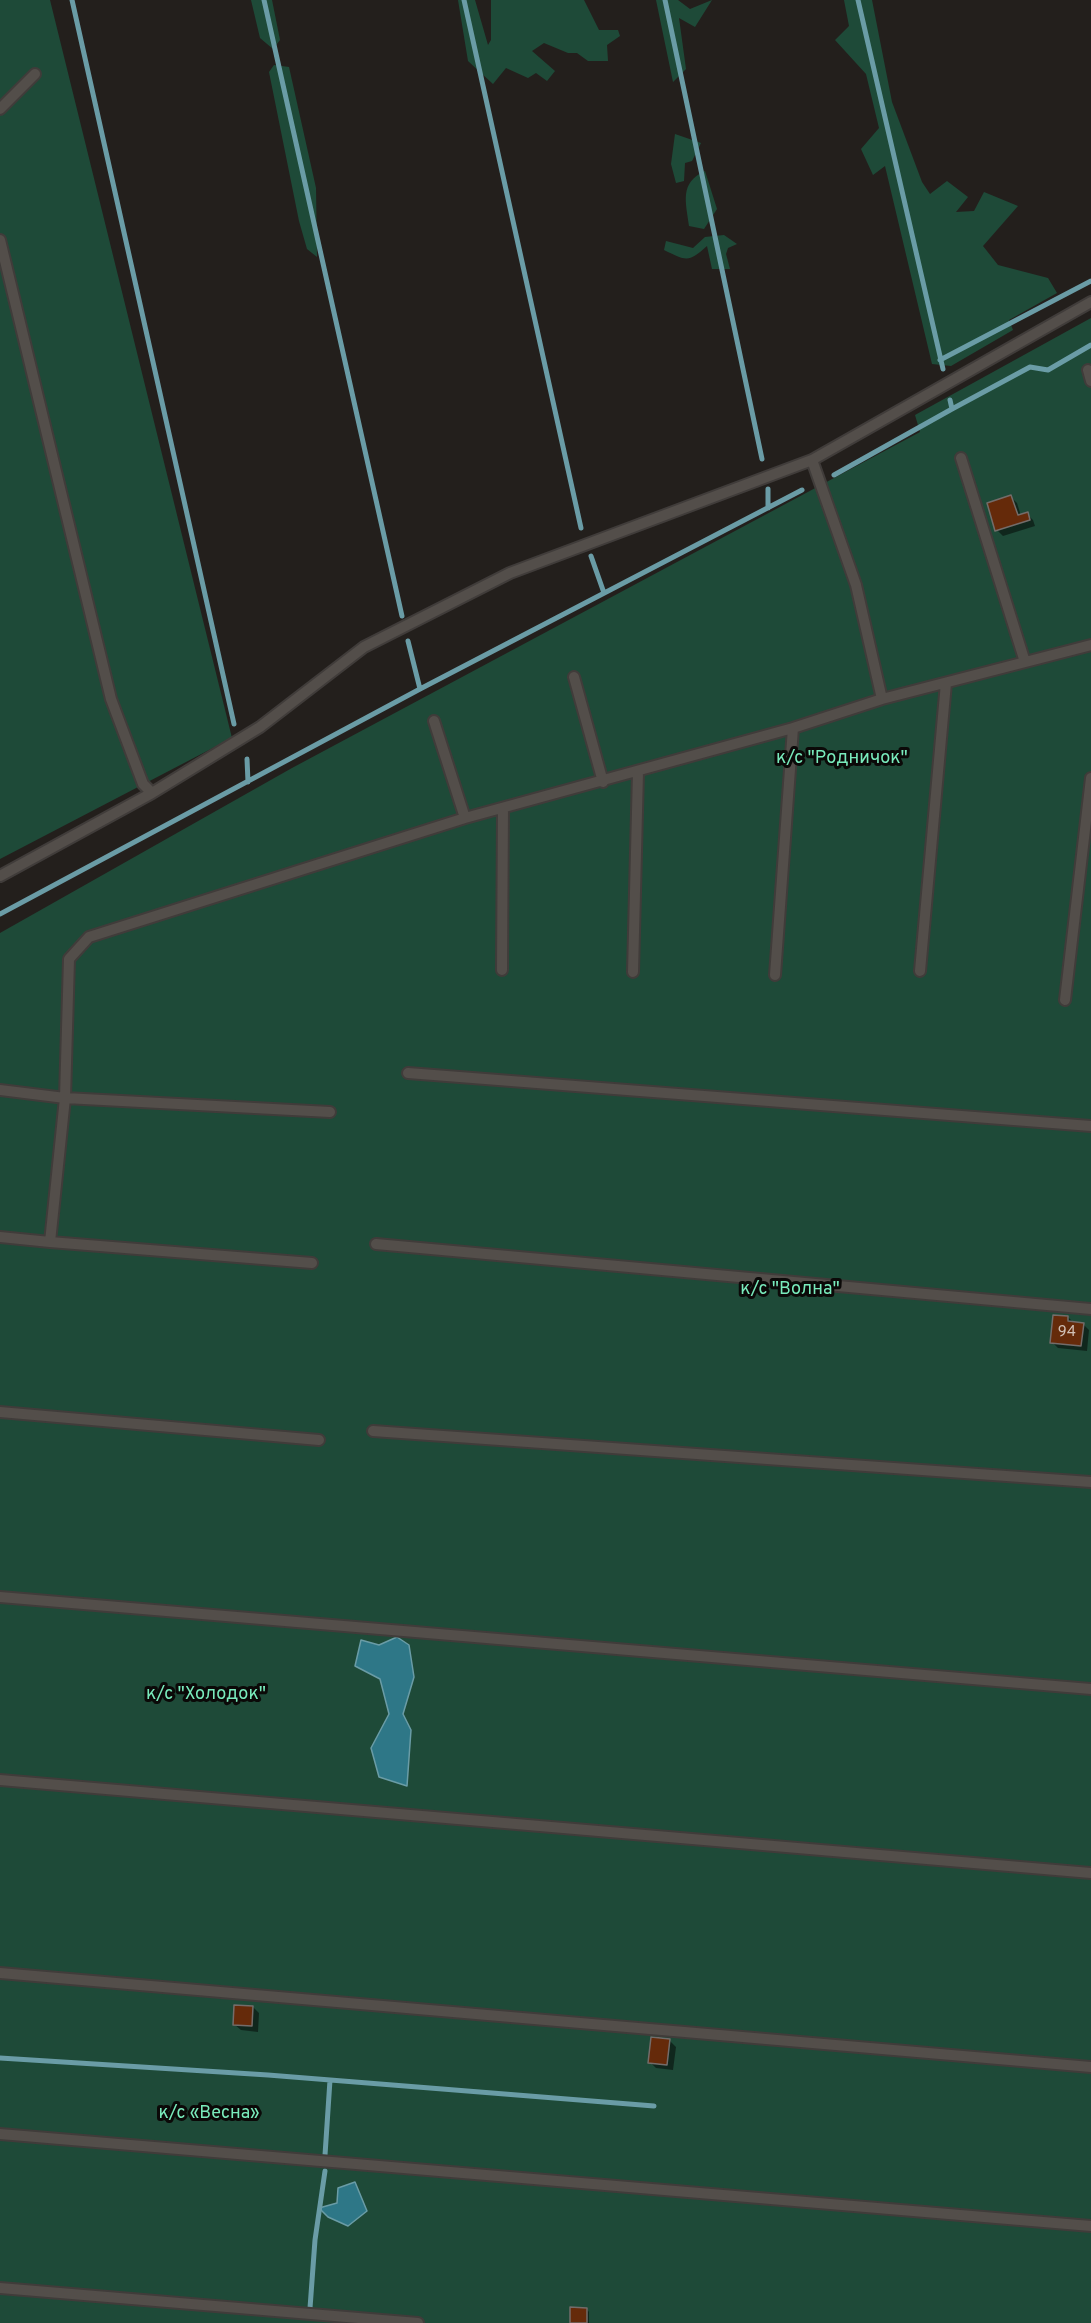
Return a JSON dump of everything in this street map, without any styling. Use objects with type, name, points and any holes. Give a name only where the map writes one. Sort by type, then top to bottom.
[{"type":"lane","points":[[0,109],[35,74]]},
{"type":"lane","points":[[0,240],[111,699],[143,784],[152,793]]},
{"type":"lane","points":[[0,876],[152,793],[260,727],[364,647],[510,573],[812,460],[1091,302]]},
{"type":"lane","points":[[961,458],[1025,662]]},
{"type":"lane","points":[[812,460],[856,585],[882,699]]},
{"type":"lane","points":[[50,1242],[65,1098],[69,959],[89,937],[465,818],[793,728],[882,699],[1091,645]]},
{"type":"lane","points":[[574,677],[603,782]]},
{"type":"lane","points":[[920,971],[946,683]]},
{"type":"lane","points":[[435,721],[465,818]]},
{"type":"lane","points":[[775,975],[793,728]]},
{"type":"lane","points":[[633,972],[638,772]]},
{"type":"lane","points":[[1065,1000],[1091,778]]},
{"type":"lane","points":[[502,970],[503,808]]},
{"type":"lane","points":[[408,1073],[1091,1126]]},
{"type":"lane","points":[[0,1090],[65,1098],[330,1112]]},
{"type":"lane","points":[[0,1237],[312,1263]]},
{"type":"lane","points":[[376,1244],[1091,1309]]},
{"type":"lane","points":[[0,1412],[319,1440]]},
{"type":"lane","points":[[373,1431],[1091,1482]]},
{"type":"lane","points":[[0,1598],[1091,1689]]},
{"type":"lane","points":[[0,1780],[1091,1873]]},
{"type":"lane","points":[[0,1973],[1091,2067]]},
{"type":"lane","points":[[0,2134],[1091,2226]]},
{"type":"lane","points":[[0,2288],[418,2323]]},
{"type":"green space","points":[[0,0],[50,0],[232,738],[0,859]]},
{"type":"green space","points":[[251,0],[272,0],[280,40],[273,49],[260,38]]},
{"type":"green space","points":[[458,0],[475,0],[488,45],[491,40],[491,0],[584,0],[599,30],[618,30],[620,36],[607,45],[608,61],[588,61],[577,53],[568,53],[544,43],[532,51],[555,71],[547,81],[536,73],[528,78],[506,68],[493,84],[468,61]]},
{"type":"green space","points":[[656,0],[678,0],[690,9],[712,0],[695,27],[679,18],[686,69],[673,82]]},
{"type":"green space","points":[[844,0],[872,0],[892,102],[922,182],[930,194],[947,181],[968,197],[956,212],[974,211],[984,192],[1018,206],[983,246],[998,265],[1048,278],[1057,293],[1009,320],[1013,330],[951,366],[932,364],[885,166],[873,175],[861,149],[879,128],[866,74],[835,40],[849,26]]},
{"type":"green space","points":[[274,65],[289,67],[316,188],[317,257],[307,249],[299,221],[269,72]]},
{"type":"green space","points":[[675,134],[701,143],[692,161],[685,163],[684,181],[676,183],[671,164]]},
{"type":"green space","points":[[705,171],[717,209],[704,229],[689,226],[686,194],[691,181]]},
{"type":"green space","points":[[724,235],[737,244],[728,248],[726,254],[730,269],[712,269],[707,246],[691,258],[683,258],[664,250],[666,241],[693,248],[705,237]]},
{"type":"green space","points":[[1091,318],[1091,2323],[0,2323],[0,933],[292,768],[920,432],[915,415]]},
{"type":"water","points":[[397,1637],[409,1645],[414,1677],[403,1714],[411,1730],[407,1786],[379,1777],[371,1748],[389,1714],[380,1679],[355,1666],[361,1640],[379,1645]]},
{"type":"water","points":[[355,2182],[367,2211],[348,2226],[328,2217],[319,2208],[337,2203],[338,2188]]},
{"type":"building","points":[[1011,495],[1018,515],[1028,512],[1030,520],[995,531],[987,503]]},
{"type":"building","points":[[1053,1315],[1068,1316],[1068,1321],[1084,1323],[1081,1346],[1050,1343]]},
{"type":"building","points":[[234,2005],[253,2006],[252,2026],[233,2025]]},
{"type":"building","points":[[651,2037],[670,2039],[667,2065],[648,2063]]},
{"type":"building","points":[[570,2307],[587,2308],[587,2323],[570,2323]]},
{"type":"waterway","points":[[72,0],[234,724]]},
{"type":"waterway","points":[[264,0],[402,616]]},
{"type":"waterway","points":[[464,0],[581,528]]},
{"type":"waterway","points":[[665,0],[762,459]]},
{"type":"waterway","points":[[858,0],[943,369]]},
{"type":"waterway","points":[[940,360],[1091,281]]},
{"type":"waterway","points":[[952,409],[1030,367],[1048,370],[1091,345]]},
{"type":"waterway","points":[[834,475],[952,409],[950,400]]},
{"type":"waterway","points":[[768,489],[768,508]]},
{"type":"waterway","points":[[0,914],[420,689],[802,490]]},
{"type":"waterway","points":[[591,556],[604,593]]},
{"type":"waterway","points":[[408,641],[420,689]]},
{"type":"waterway","points":[[247,759],[248,782]]},
{"type":"waterway","points":[[0,2058],[268,2075],[654,2106]]},
{"type":"waterway","points":[[325,2155],[330,2080]]},
{"type":"waterway","points":[[310,2308],[315,2240],[325,2171]]},
{"type":"park label","name":"к/с \"Родничок\"","points":[[842,759]]},
{"type":"park label","name":"к/с \"Волна\"","points":[[790,1290]]},
{"type":"park label","name":"к/с \"Холодок\"","points":[[206,1695]]},
{"type":"park label","name":"к/с «Весна»","points":[[209,2114]]}]
